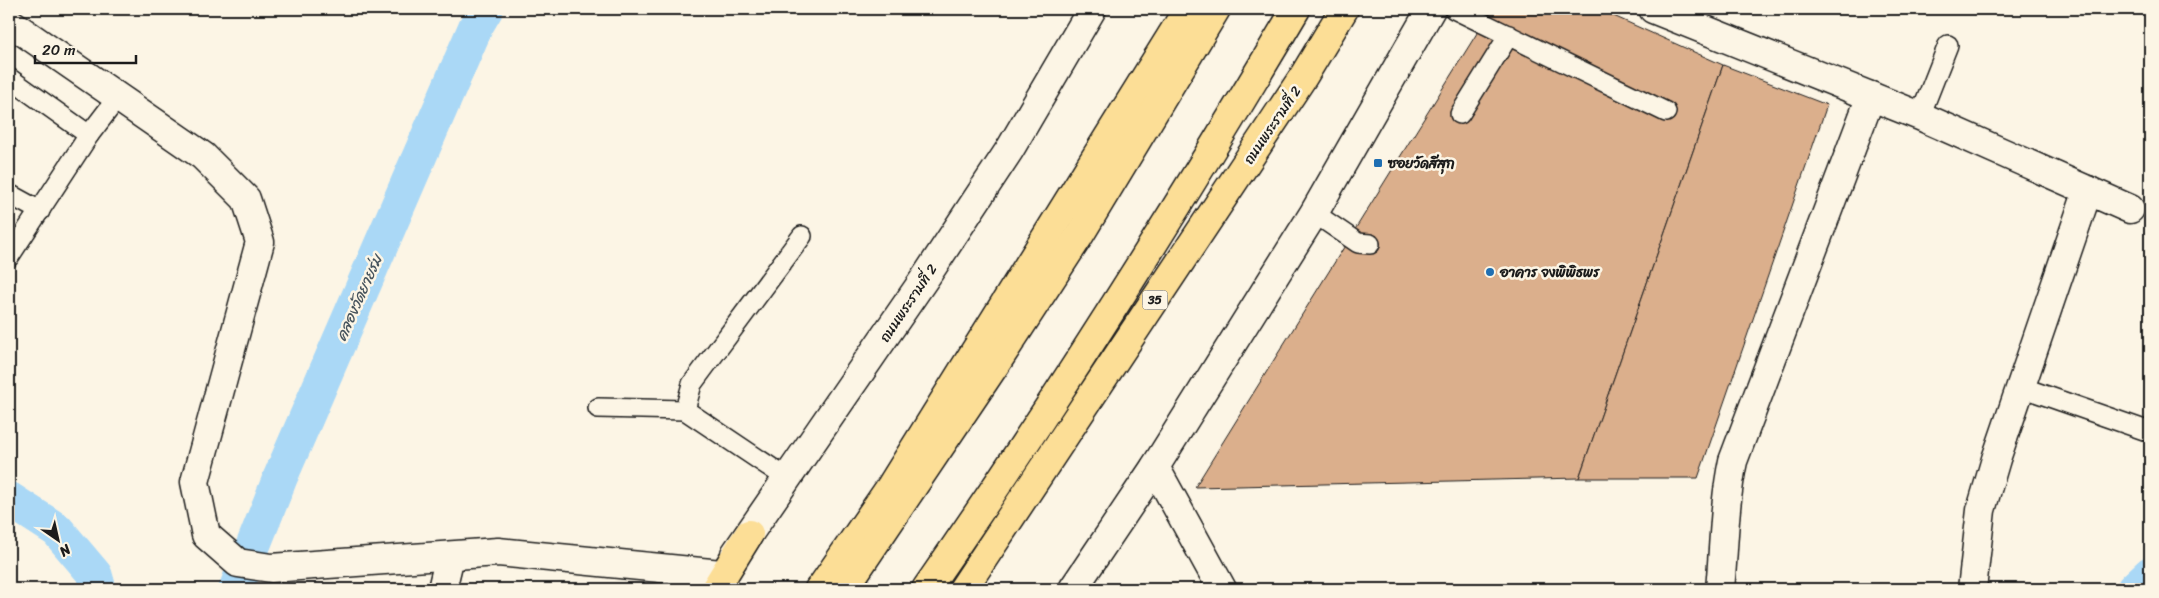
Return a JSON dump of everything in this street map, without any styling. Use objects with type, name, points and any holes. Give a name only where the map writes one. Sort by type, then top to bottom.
[{"type":"highway","points":[[826,589],[1188,9]]},
{"type":"highway","points":[[826,589],[997,362],[1068,252],[1216,9]]},
{"type":"highway","points":[[926,589],[1054,399],[1124,290],[1213,149],[1296,9]]},
{"type":"highway","name":"ถนนพระรามที่ 2","points":[[963,589],[1304,78],[1344,9]]},
{"type":"highway","points":[[715,584],[749,534]]},
{"type":"street","name":"ถนนพระรามที่ 2","points":[[749,534],[928,275],[1010,149],[1092,9]]},
{"type":"street","points":[[1073,589],[1155,467],[1314,213],[1431,9]]},
{"type":"street","points":[[1660,10],[1920,116],[2130,210]]},
{"type":"street","points":[[9,22],[203,156],[246,199],[260,242],[195,482],[206,535],[238,563],[282,574],[498,552],[715,584]]},
{"type":"street","points":[[1720,589],[1728,487],[1733,461],[1871,96]]},
{"type":"street","points":[[1972,589],[1981,510],[2088,190]]},
{"type":"street","points":[[1155,467],[1222,589]]},
{"type":"street","points":[[442,589],[450,556]]},
{"type":"lane","points":[[1454,9],[1666,112]]},
{"type":"lane","points":[[1460,114],[1509,35]]},
{"type":"lane","points":[[1920,116],[1948,45]]},
{"type":"lane","points":[[9,78],[89,135]]},
{"type":"lane","points":[[9,257],[89,135],[118,97]]},
{"type":"lane","points":[[9,194],[40,211]]},
{"type":"lane","points":[[1314,213],[1358,243],[1370,244]]},
{"type":"lane","points":[[685,410],[692,384],[802,236]]},
{"type":"lane","points":[[2021,386],[2150,432]]},
{"type":"lane","points":[[598,408],[685,410],[788,479]]},
{"type":"building","name":"อาคาร จงพิพิธพร","points":[[1492,9],[1598,9],[1723,65],[1579,478],[1195,487]]},
{"type":"building","points":[[1723,65],[1827,105],[1698,478],[1579,478]]},
{"type":"waterway","name":"คลองวัดยายร่ม","points":[[236,589],[280,478],[476,26],[486,9]]},
{"type":"waterway","points":[[9,499],[57,530],[95,575],[99,589]]},
{"type":"waterway","points":[[2134,589],[2150,574]]},
{"type":"place","name":"ซอยวัดสีสุก","points":[[1378,163]]},
{"type":"place","name":"อาคาร จงพิพิธพร","points":[[1490,272]]}]
